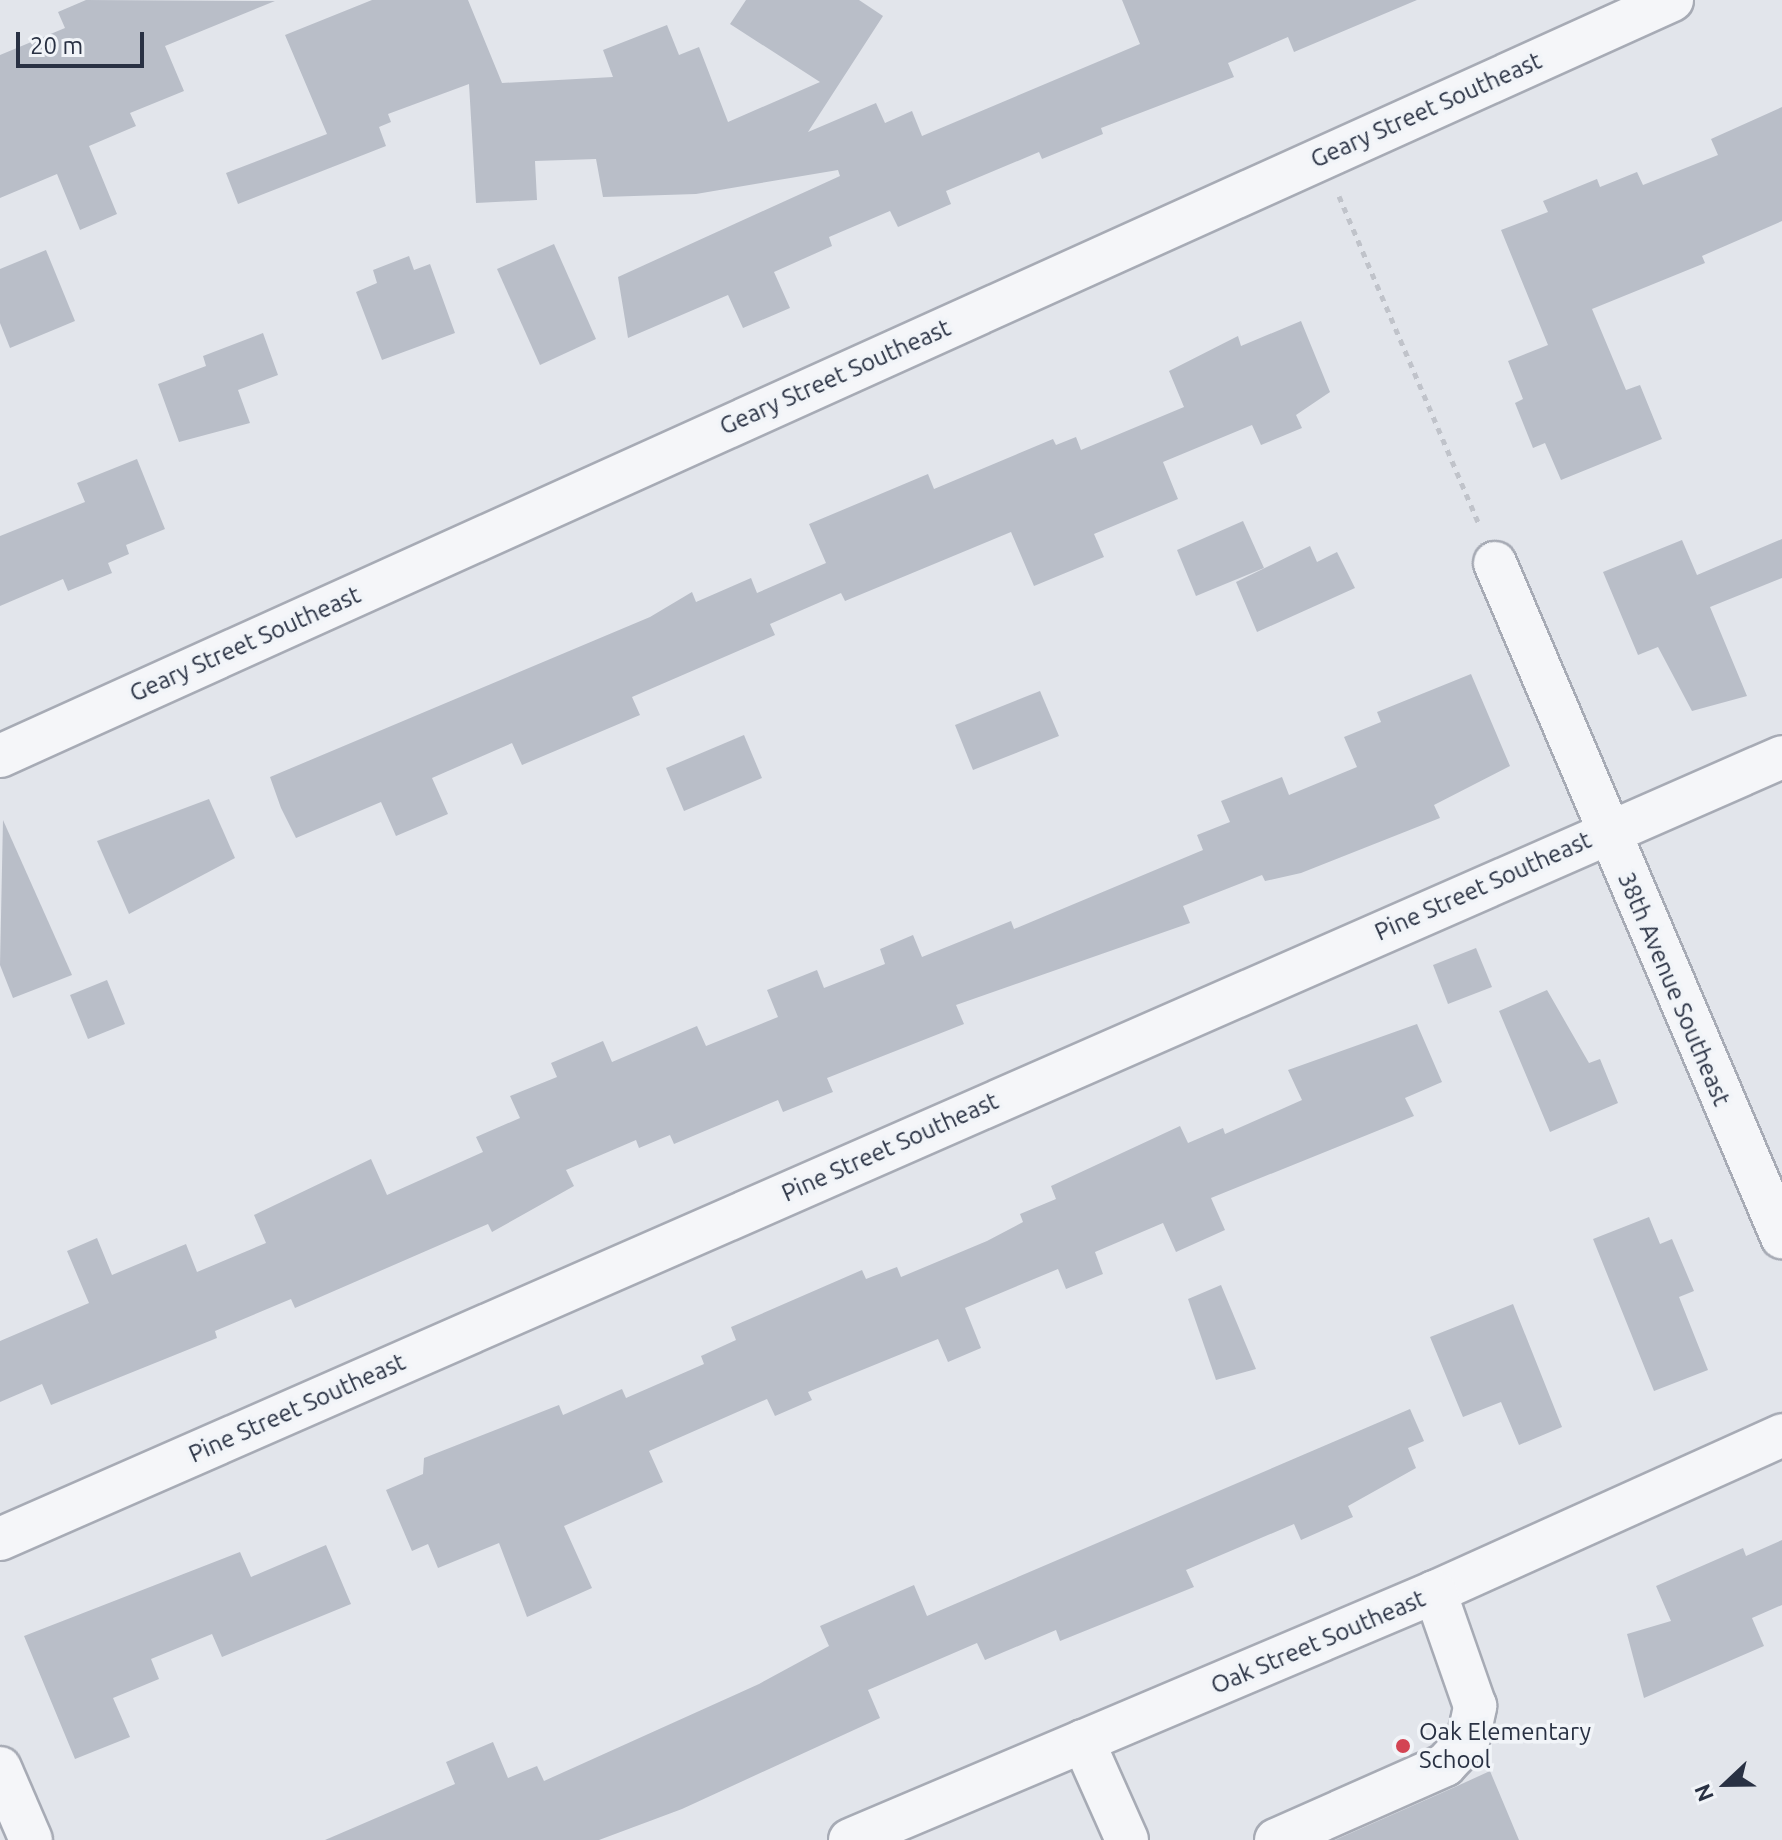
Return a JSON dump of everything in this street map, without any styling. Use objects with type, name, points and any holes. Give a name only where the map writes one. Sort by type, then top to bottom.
[{"type":"street","name":"Geary Street Southeast","points":[[0,756],[1672,0]]},
{"type":"street","name":"38th Avenue Southeast","points":[[1495,563],[1606,832],[1782,1237]]},
{"type":"street","name":"Pine Street Southeast","points":[[0,1539],[1782,757]]},
{"type":"street","name":"Oak Street Southeast","points":[[850,1840],[1435,1592],[1782,1435]]},
{"type":"street","points":[[1276,1840],[1445,1765],[1468,1740],[1475,1706],[1435,1592]]},
{"type":"street","points":[[1083,1741],[1127,1840]]},
{"type":"street","points":[[0,1768],[31,1840]]},
{"type":"path","points":[[1322,156],[1495,563]]},
{"type":"building","points":[[86,0],[275,1],[165,46],[184,91],[130,113],[136,126],[89,146],[117,214],[80,230],[57,174],[0,198],[0,55],[65,28],[58,12]]},
{"type":"building","points":[[372,0],[468,0],[502,83],[613,77],[603,50],[667,25],[679,55],[699,47],[728,122],[820,82],[730,24],[746,0],[859,0],[883,16],[808,132],[876,103],[885,123],[912,111],[922,136],[1140,44],[1122,0],[1417,0],[1294,52],[1288,37],[1228,63],[1234,77],[1101,128],[1103,134],[1042,159],[1039,152],[946,191],[951,204],[898,227],[890,211],[829,237],[832,246],[774,272],[790,308],[743,328],[728,295],[628,338],[618,277],[840,176],[838,170],[696,194],[603,197],[596,159],[535,161],[537,200],[476,203],[469,84],[388,114],[391,122],[379,127],[386,146],[238,204],[226,173],[327,134],[285,35]]},
{"type":"building","points":[[1782,107],[1782,221],[1702,256],[1705,263],[1592,309],[1626,390],[1640,385],[1662,439],[1561,480],[1545,443],[1533,448],[1515,403],[1523,399],[1508,361],[1548,345],[1501,230],[1548,212],[1543,201],[1597,179],[1600,187],[1637,172],[1643,185],[1718,155],[1711,139]]},
{"type":"building","points":[[554,244],[596,339],[540,365],[497,269]]},
{"type":"building","points":[[46,250],[75,321],[10,348],[0,323],[0,269]]},
{"type":"building","points":[[409,256],[414,270],[430,264],[455,333],[382,360],[356,292],[377,283],[373,270]]},
{"type":"building","points":[[1301,321],[1330,392],[1296,415],[1302,428],[1261,445],[1252,425],[1163,462],[1178,499],[1094,534],[1104,557],[1034,586],[1011,532],[845,601],[841,593],[770,624],[775,635],[632,697],[640,715],[522,765],[512,743],[432,778],[448,814],[396,836],[381,802],[296,838],[281,808],[270,777],[650,617],[692,592],[696,602],[751,578],[757,593],[826,563],[809,524],[928,474],[934,489],[1053,439],[1056,445],[1076,437],[1081,450],[1184,407],[1169,371],[1238,336],[1241,346]]},
{"type":"building","points":[[263,333],[278,375],[238,390],[250,423],[179,442],[158,384],[206,366],[203,356]]},
{"type":"building","points":[[137,459],[165,529],[126,545],[129,554],[108,563],[112,573],[68,591],[63,579],[0,606],[0,536],[85,502],[77,483]]},
{"type":"building","points":[[1243,521],[1264,568],[1196,596],[1177,550]]},
{"type":"building","points":[[1782,539],[1782,578],[1710,607],[1747,696],[1692,711],[1658,647],[1638,655],[1603,572],[1682,540],[1697,575]]},
{"type":"building","points":[[1310,546],[1317,562],[1337,552],[1355,588],[1257,632],[1236,582]]},
{"type":"building","points":[[1471,674],[1510,766],[1434,805],[1440,818],[1301,873],[1265,881],[1262,875],[1183,906],[1190,923],[956,1005],[964,1024],[827,1078],[833,1092],[783,1112],[778,1100],[674,1144],[670,1135],[639,1148],[636,1140],[566,1170],[574,1186],[492,1232],[488,1224],[295,1308],[291,1299],[215,1331],[217,1338],[51,1405],[42,1384],[0,1402],[0,1341],[89,1303],[67,1251],[97,1238],[112,1275],[186,1244],[197,1272],[266,1243],[254,1215],[371,1159],[387,1195],[483,1152],[476,1137],[520,1118],[510,1096],[557,1077],[551,1063],[603,1041],[612,1062],[697,1026],[706,1046],[778,1017],[767,990],[817,970],[824,988],[885,964],[880,949],[913,935],[922,957],[1011,921],[1014,929],[1203,850],[1197,835],[1230,822],[1221,801],[1282,777],[1289,795],[1357,767],[1344,737],[1381,722],[1377,712]]},
{"type":"building","points":[[1040,691],[1059,736],[973,770],[955,725]]},
{"type":"building","points":[[744,735],[762,778],[684,811],[666,768]]},
{"type":"building","points":[[209,799],[235,858],[129,914],[97,841]]},
{"type":"building","points":[[3,820],[72,975],[13,998],[0,965]]},
{"type":"building","points":[[1476,948],[1492,987],[1448,1004],[1433,965]]},
{"type":"building","points":[[107,980],[125,1024],[88,1039],[70,995]]},
{"type":"building","points":[[1547,990],[1589,1063],[1600,1059],[1618,1103],[1550,1132],[1499,1011]]},
{"type":"building","points":[[1417,1024],[1442,1082],[1405,1098],[1414,1116],[1211,1198],[1225,1230],[1176,1252],[1163,1223],[1095,1252],[1103,1274],[1066,1289],[1058,1269],[965,1308],[981,1348],[948,1362],[938,1339],[808,1392],[812,1400],[775,1416],[767,1399],[649,1451],[663,1482],[564,1526],[592,1588],[527,1617],[499,1543],[438,1568],[428,1544],[412,1551],[386,1490],[423,1474],[424,1458],[559,1405],[563,1415],[622,1389],[626,1398],[704,1364],[701,1356],[736,1340],[731,1327],[862,1270],[866,1279],[897,1267],[901,1277],[987,1241],[1023,1222],[1020,1214],[1056,1199],[1051,1186],[1180,1126],[1188,1143],[1223,1128],[1225,1134],[1302,1100],[1288,1070]]},
{"type":"building","points":[[1649,1217],[1660,1244],[1672,1239],[1694,1291],[1679,1297],[1708,1370],[1654,1391],[1593,1239]]},
{"type":"building","points":[[1221,1285],[1256,1369],[1216,1380],[1188,1299]]},
{"type":"building","points":[[1513,1304],[1562,1427],[1519,1445],[1501,1402],[1463,1417],[1430,1337]]},
{"type":"building","points":[[1410,1409],[1424,1441],[1408,1448],[1416,1468],[1348,1506],[1353,1517],[1301,1540],[1294,1524],[1186,1570],[1194,1587],[1060,1641],[1056,1630],[985,1660],[977,1643],[868,1690],[880,1718],[682,1809],[599,1840],[325,1840],[455,1784],[446,1762],[493,1742],[508,1778],[537,1766],[544,1781],[759,1684],[829,1646],[820,1626],[914,1585],[927,1616]]},
{"type":"building","points":[[1782,1540],[1782,1605],[1752,1618],[1764,1646],[1644,1698],[1627,1634],[1671,1621],[1656,1586],[1743,1548],[1746,1556]]},
{"type":"building","points":[[326,1545],[351,1604],[222,1657],[212,1634],[151,1659],[159,1679],[113,1698],[130,1737],[75,1759],[24,1636],[240,1552],[251,1577]]},
{"type":"building","points":[[1490,1771],[1519,1840],[1335,1840],[1455,1787]]},
{"type":"place","name":"Oak Elementary School","points":[[1403,1746]]}]
